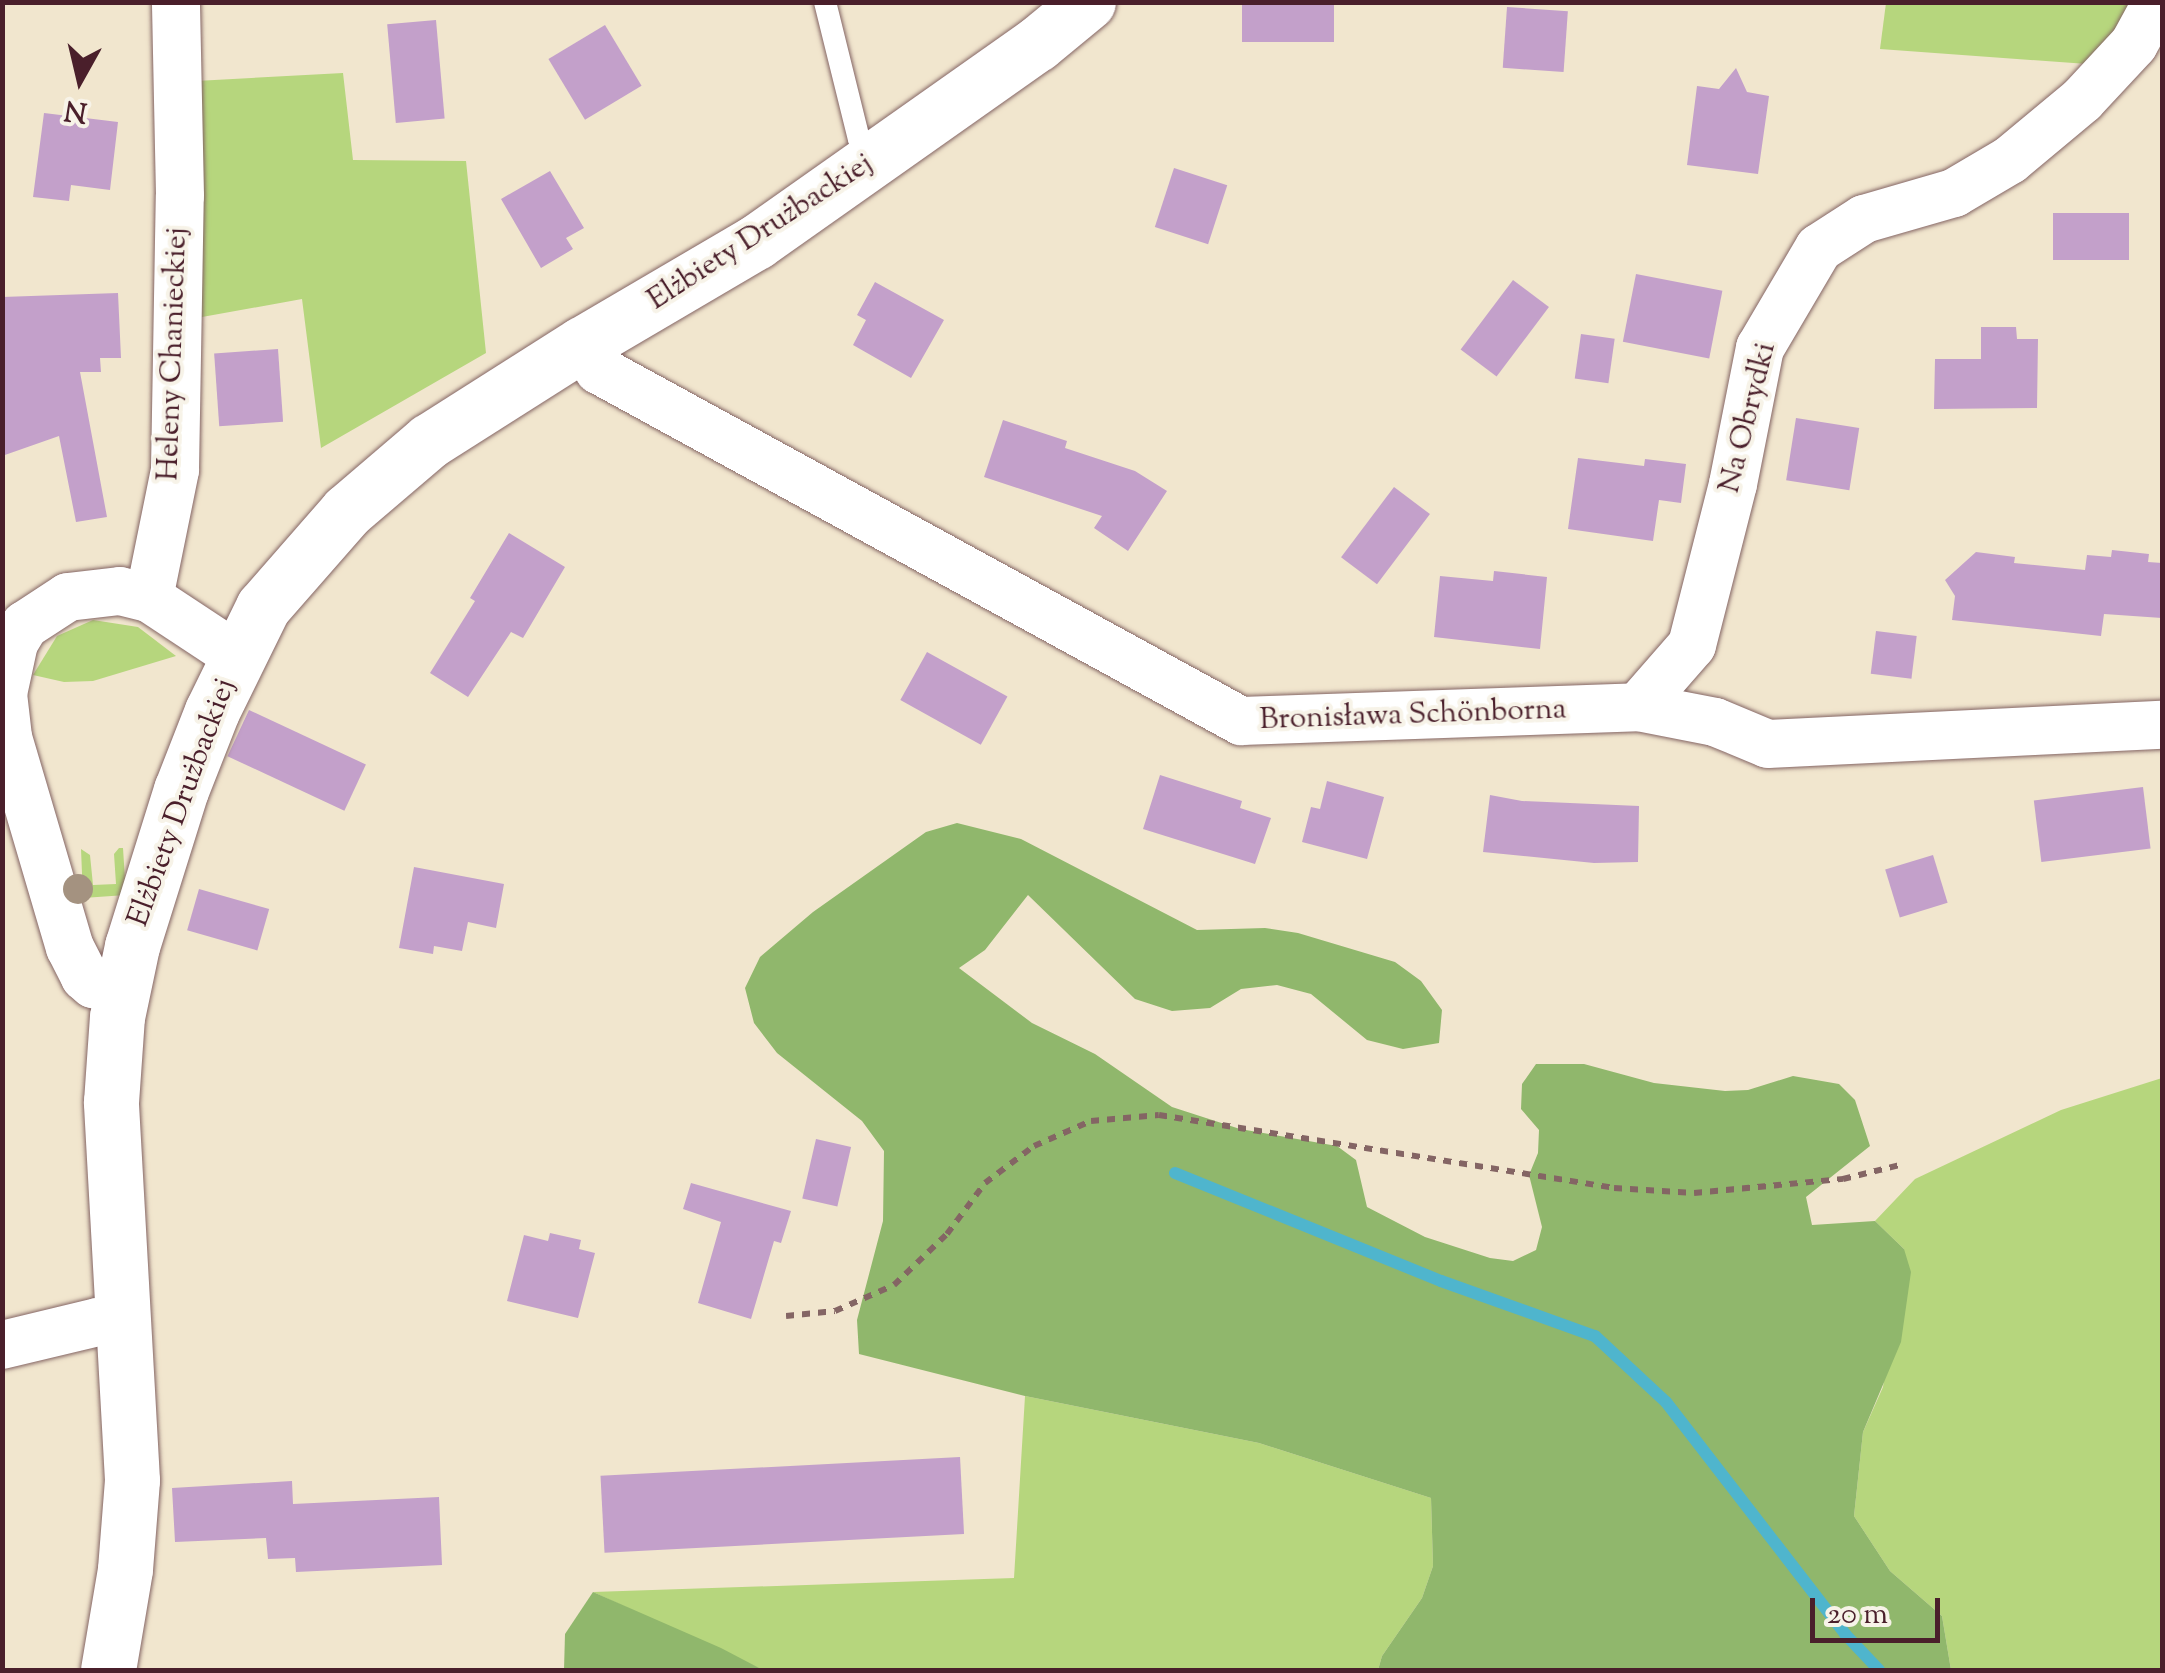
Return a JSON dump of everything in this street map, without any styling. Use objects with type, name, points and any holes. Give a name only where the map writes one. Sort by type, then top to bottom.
[{"type":"street","name":"Heleny Chanieckiej","points":[[150,598],[175,470],[180,196],[176,2]]},
{"type":"street","name":"Elżbiety Drużbackiej","points":[[108,1670],[132,1494],[126,1320],[111,1102],[121,991],[166,835],[237,656],[263,607],[308,552],[387,473],[582,344],[756,242],[1088,2]]},
{"type":"street","name":"Na Obrydki","points":[[1638,706],[1692,645],[1733,484],[1760,348],[1818,248],[1864,219],[1954,194],[2010,160],[2082,100],[2134,44],[2157,2]]},
{"type":"street","name":"Bronisława Schönborna","points":[[582,344],[599,370],[1241,721],[1638,706],[1715,722],[1768,744],[2162,726]]},
{"type":"street","points":[[121,991],[93,984],[70,948],[8,737],[3,694],[14,643],[25,625],[44,609],[68,597],[120,591],[150,598],[237,656]]},
{"type":"street","points":[[2,1345],[98,1322],[126,1320]]},
{"type":"lane","points":[[825,2],[859,139],[870,163]]},
{"type":"path","points":[[786,1316],[835,1311],[894,1285],[947,1234],[984,1183],[1034,1146],[1091,1121],[1159,1114],[1614,1188],[1694,1193],[1843,1180],[1900,1165]]},
{"type":"green space","points":[[1886,3],[2143,3],[2101,65],[1880,49]]},
{"type":"green space","points":[[343,73],[353,160],[466,161],[486,353],[321,448],[302,299],[191,319],[196,81]]},
{"type":"green space","points":[[93,620],[138,627],[176,656],[93,681],[64,682],[33,675],[57,636]]},
{"type":"green space","points":[[957,823],[1021,839],[1197,930],[1265,928],[1298,933],[1395,962],[1421,981],[1442,1010],[1439,1043],[1403,1049],[1367,1040],[1311,994],[1277,985],[1241,989],[1210,1008],[1172,1011],[1135,999],[1028,895],[985,950],[959,968],[1032,1023],[1095,1054],[1172,1107],[1240,1129],[1337,1146],[1356,1160],[1367,1207],[1425,1237],[1490,1258],[1513,1261],[1536,1250],[1542,1227],[1529,1175],[1538,1153],[1539,1130],[1521,1109],[1522,1084],[1536,1064],[1584,1064],[1654,1083],[1725,1091],[1748,1090],[1793,1076],[1839,1084],[1855,1100],[1870,1146],[1806,1197],[1812,1225],[1875,1221],[1904,1249],[1911,1272],[1901,1342],[1863,1432],[1854,1516],[1890,1571],[1942,1616],[1951,1670],[1378,1670],[1382,1656],[1422,1598],[1433,1566],[1431,1498],[1259,1443],[1025,1396],[859,1354],[857,1320],[883,1221],[884,1151],[862,1121],[777,1053],[754,1023],[745,988],[760,957],[813,912],[926,832]]},
{"type":"green space","points":[[123,848],[126,895],[83,898],[81,849],[90,855],[93,885],[116,884],[114,854]]},
{"type":"green space","points":[[2162,1078],[2162,1670],[1951,1670],[1942,1616],[1890,1571],[1854,1516],[1863,1432],[1883,1387],[1904,1249],[1875,1221],[1915,1179],[2061,1110]]},
{"type":"green space","points":[[1025,1396],[1259,1443],[1431,1498],[1433,1566],[1422,1598],[1382,1656],[1378,1670],[763,1670],[593,1592],[1014,1578]]},
{"type":"green space","points":[[593,1592],[763,1670],[564,1670],[565,1634]]},
{"type":"building","points":[[1242,2],[1334,2],[1334,42],[1242,42]]},
{"type":"building","points":[[1507,7],[1568,11],[1564,72],[1503,68]]},
{"type":"building","points":[[436,20],[445,119],[396,123],[387,24]]},
{"type":"building","points":[[605,25],[642,86],[585,120],[548,59]]},
{"type":"building","points":[[1736,68],[1747,92],[1769,96],[1758,174],[1687,165],[1697,86],[1719,89]]},
{"type":"building","points":[[44,113],[118,122],[110,190],[71,185],[69,201],[33,197]]},
{"type":"building","points":[[1174,168],[1227,185],[1208,244],[1155,227]]},
{"type":"building","points":[[550,171],[584,228],[566,238],[573,249],[541,268],[501,199]]},
{"type":"building","points":[[2053,213],[2129,213],[2129,260],[2053,260]]},
{"type":"building","points":[[1636,274],[1722,291],[1709,359],[1623,342]]},
{"type":"building","points":[[1513,280],[1549,307],[1497,377],[1461,349]]},
{"type":"building","points":[[875,282],[944,320],[911,378],[853,345],[866,320],[857,315]]},
{"type":"building","points":[[118,293],[121,358],[100,358],[101,372],[80,372],[107,517],[76,522],[59,436],[2,456],[2,297]]},
{"type":"building","points":[[1981,327],[2016,327],[2017,339],[2038,339],[2037,408],[1934,409],[1935,359],[1981,359]]},
{"type":"building","points":[[1581,334],[1615,339],[1608,383],[1575,379]]},
{"type":"building","points":[[278,349],[283,422],[219,426],[214,353]]},
{"type":"building","points":[[1796,418],[1859,428],[1849,490],[1786,480]]},
{"type":"building","points":[[1003,420],[1067,441],[1065,448],[1135,471],[1167,491],[1128,551],[1094,528],[1102,516],[984,477]]},
{"type":"building","points":[[1578,458],[1644,466],[1645,459],[1686,464],[1681,503],[1659,500],[1653,541],[1568,529]]},
{"type":"building","points":[[1394,487],[1430,514],[1377,584],[1341,557]]},
{"type":"building","points":[[509,533],[565,567],[523,638],[511,632],[468,697],[430,673],[475,601],[470,598]]},
{"type":"building","points":[[2112,550],[2149,554],[2148,562],[2162,563],[2162,618],[2104,614],[2101,636],[1952,620],[1955,596],[1945,580],[1976,552],[2015,557],[2014,563],[2085,570],[2087,555],[2111,557]]},
{"type":"building","points":[[1494,571],[1547,577],[1540,649],[1434,637],[1440,576],[1493,581]]},
{"type":"building","points":[[1876,631],[1917,636],[1911,679],[1871,674]]},
{"type":"building","points":[[927,652],[1007,697],[981,745],[900,700]]},
{"type":"building","points":[[249,710],[366,765],[344,811],[227,756]]},
{"type":"building","points":[[1160,775],[1242,801],[1240,808],[1271,818],[1255,864],[1143,829]]},
{"type":"building","points":[[1327,781],[1384,797],[1367,859],[1302,842],[1311,807],[1320,809]]},
{"type":"building","points":[[2143,787],[2151,849],[2041,862],[2034,800]]},
{"type":"building","points":[[1490,795],[1522,801],[1639,806],[1638,862],[1594,863],[1483,852]]},
{"type":"building","points":[[1933,855],[1948,903],[1900,917],[1885,870]]},
{"type":"building","points":[[414,867],[504,884],[496,928],[468,922],[462,951],[434,946],[433,954],[399,948]]},
{"type":"building","points":[[199,889],[269,909],[257,950],[187,930]]},
{"type":"building","points":[[816,1139],[851,1147],[837,1207],[802,1198]]},
{"type":"building","points":[[691,1183],[791,1211],[781,1243],[774,1241],[751,1319],[698,1303],[721,1222],[683,1209]]},
{"type":"building","points":[[550,1233],[581,1240],[579,1249],[595,1253],[578,1318],[507,1301],[524,1235],[548,1241]]},
{"type":"building","points":[[960,1457],[964,1534],[605,1553],[600,1476]]},
{"type":"building","points":[[292,1481],[293,1504],[439,1497],[442,1565],[296,1572],[295,1558],[268,1559],[266,1538],[175,1542],[172,1488]]},
{"type":"waterway","points":[[1175,1173],[1441,1281],[1595,1336],[1666,1402],[1845,1634],[1879,1670]]}]
